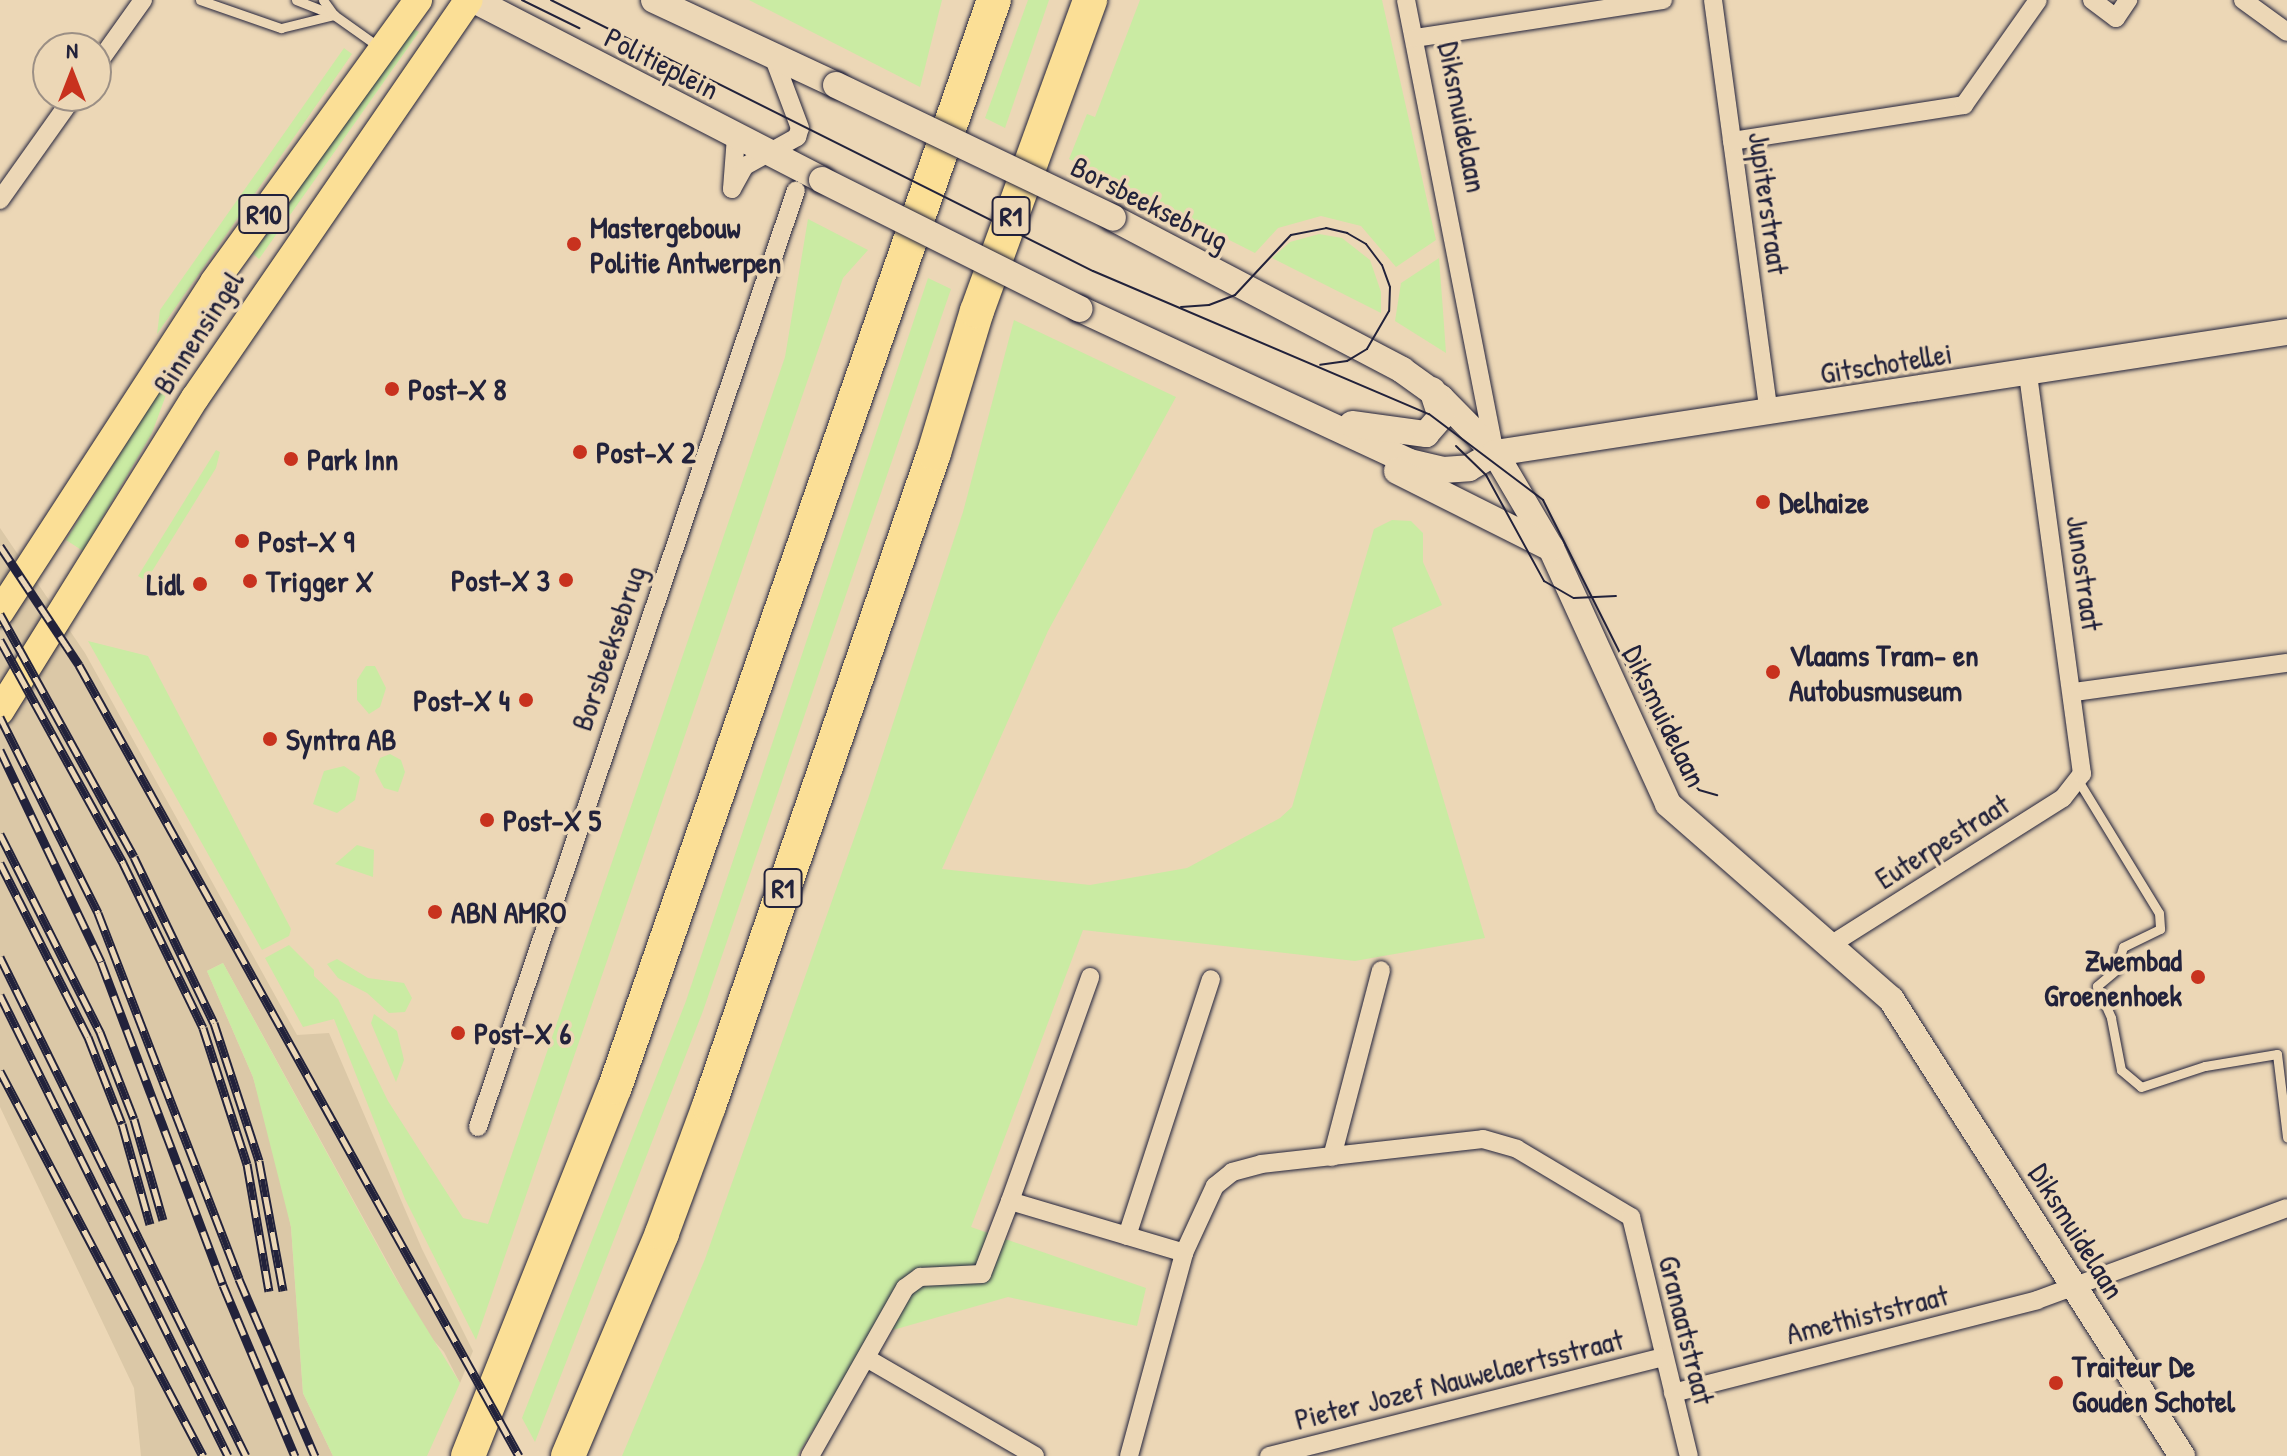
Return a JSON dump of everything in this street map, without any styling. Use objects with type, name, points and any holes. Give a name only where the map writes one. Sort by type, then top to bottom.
[{"type":"highway","points":[[468,1456],[524,1323],[624,1060],[994,0]]},
{"type":"highway","name":"R1","points":[[568,1456],[662,1233],[709,1106],[934,453],[977,311],[1090,0]]},
{"type":"main road","name":"Binnensingel","points":[[0,612],[214,282],[418,0]]},
{"type":"main road","name":"Binnensingel","points":[[0,711],[195,398],[472,0]]},
{"type":"street","points":[[112,44],[143,0]]},
{"type":"street","name":"Politieplein","points":[[472,0],[822,180]]},
{"type":"street","name":"Politieplein","points":[[654,0],[836,85]]},
{"type":"street","name":"Diksmuidelaan","points":[[1406,0],[1495,453],[1551,548],[1668,804],[1832,944],[1891,999],[2182,1456]]},
{"type":"street","points":[[1415,38],[1663,0]]},
{"type":"street","name":"Jupiterstraat","points":[[1713,0],[1769,414]]},
{"type":"street","points":[[1732,141],[1964,105],[2038,0]]},
{"type":"street","points":[[2092,0],[2116,18],[2128,0]]},
{"type":"street","points":[[2243,0],[2287,32]]},
{"type":"street","name":"Politieplein","points":[[736,137],[732,189],[745,166],[772,155],[797,137],[800,128],[773,56]]},
{"type":"street","name":"Borsbeeksebrug","points":[[836,85],[1113,218],[1367,349],[1431,388],[1495,453]]},
{"type":"street","points":[[0,200],[63,112]]},
{"type":"street","points":[[772,155],[796,190],[822,180],[1080,309],[1430,469],[1469,468],[1495,453]]},
{"type":"street","name":"Borsbeeksebrug","points":[[478,1127],[796,190]]},
{"type":"street","name":"Gitschotellei","points":[[1495,453],[1769,414],[2287,332]]},
{"type":"street","name":"Junostraat","points":[[2028,373],[2074,692],[2083,766],[2079,782]]},
{"type":"street","points":[[1313,416],[1405,435],[1426,434],[1441,417],[1431,388]]},
{"type":"street","points":[[1313,416],[1391,467],[1551,548]]},
{"type":"street","points":[[2074,692],[2287,663]]},
{"type":"street","name":"Euterpestraat","points":[[1832,944],[2063,798],[2079,782]]},
{"type":"street","points":[[1129,1456],[1184,1253],[1203,1204],[1232,1172],[1332,1157],[1381,970]]},
{"type":"street","points":[[810,1456],[910,1282],[982,1274],[1090,977]]},
{"type":"street","points":[[1127,1236],[1211,979]]},
{"type":"street","name":"Granaatstraat","points":[[1332,1157],[1500,1142],[1631,1217],[1689,1456]]},
{"type":"street","points":[[1010,1201],[1184,1253]]},
{"type":"street","name":"Amethiststraat","points":[[1673,1393],[2037,1300],[2287,1208]]},
{"type":"street","name":"Pieter Jozef Nauwelaertsstraat","points":[[1269,1456],[1663,1357]]},
{"type":"street","points":[[868,1359],[1035,1456]]},
{"type":"lane","points":[[200,0],[281,28],[334,15]]},
{"type":"lane","points":[[296,0],[334,15],[383,50]]},
{"type":"lane","points":[[323,0],[334,15]]},
{"type":"lane","points":[[2079,782],[2159,913],[2160,929],[2123,947],[2116,970],[2097,986],[2111,1018],[2121,1070],[2141,1087],[2205,1066],[2277,1054],[2287,1137]]},
{"type":"shaded area","points":[[0,528],[85,653],[297,1035],[329,1033],[422,1249],[473,1351],[460,1383],[444,1352],[426,1332],[223,963],[207,971],[253,1077],[275,1152],[291,1227],[303,1393],[333,1456],[141,1456],[134,1388],[0,1107]]},
{"type":"green space","points":[[749,0],[942,0],[920,87]]},
{"type":"green space","points":[[1028,0],[1049,0],[1005,128],[985,118]]},
{"type":"green space","points":[[1140,0],[1382,0],[1436,240],[1396,267],[1361,226],[1321,216],[1278,228],[1255,253],[1069,159],[1087,114],[1095,117]]},
{"type":"green space","points":[[412,28],[419,32],[259,259],[253,254]]},
{"type":"green space","points":[[344,48],[352,54],[157,334],[160,310]]},
{"type":"green space","points":[[808,219],[868,250],[843,278],[476,1340],[405,1199],[334,1019],[303,1027],[265,958],[289,945],[314,970],[314,976],[338,999],[388,1101],[463,1218],[488,1224],[785,357]]},
{"type":"green space","points":[[1319,234],[1342,238],[1370,260],[1381,292],[1381,313],[1272,258],[1290,242]]},
{"type":"green space","points":[[1439,258],[1446,353],[1395,321],[1401,283]]},
{"type":"green space","points":[[928,278],[951,289],[703,1011],[535,1442],[522,1418],[686,1001]]},
{"type":"green space","points":[[1014,320],[1176,397],[1048,631],[942,869],[1090,885],[1187,868],[1280,818],[1292,807],[1374,529],[1392,520],[1411,521],[1423,533],[1423,562],[1442,605],[1392,628],[1485,938],[1355,961],[1083,930],[971,1227],[1146,1288],[1137,1326],[1008,1297],[872,1336],[797,1456],[622,1456],[705,1259],[868,799],[963,512]]},
{"type":"green space","points":[[186,349],[193,357],[166,395],[152,433],[83,551],[66,540]]},
{"type":"green space","points":[[216,450],[220,452],[216,468],[146,581],[138,576]]},
{"type":"green space","points":[[88,641],[148,656],[291,929],[289,936],[262,950]]},
{"type":"green space","points":[[366,666],[375,666],[386,688],[380,707],[369,714],[357,700],[357,680]]},
{"type":"green space","points":[[390,754],[401,760],[405,772],[398,792],[384,788],[375,771],[380,758]]},
{"type":"green space","points":[[344,766],[360,777],[355,800],[337,813],[313,804],[324,771]]},
{"type":"green space","points":[[357,845],[374,850],[373,877],[335,864]]},
{"type":"green space","points":[[337,959],[368,978],[404,983],[412,998],[405,1012],[389,1013],[367,993],[338,978],[327,964]]},
{"type":"green space","points":[[223,963],[393,1274],[460,1383],[427,1456],[333,1456],[303,1393],[291,1227],[253,1077],[207,971]]},
{"type":"green space","points":[[374,1014],[397,1031],[404,1060],[396,1082],[371,1023]]},
{"type":"tram line","points":[[522,0],[579,28]]},
{"type":"tram line","points":[[551,0],[1093,271],[1429,414],[1543,500],[1678,768],[1699,790],[1717,795]]},
{"type":"tram line","points":[[1181,307],[1209,305],[1235,295],[1291,235],[1326,228],[1347,233],[1366,244],[1382,265],[1390,287],[1389,311],[1367,349],[1347,361],[1320,365]]},
{"type":"tram line","points":[[1456,446],[1486,475],[1544,581],[1574,598],[1616,596]]},
{"type":"railway","points":[[0,546],[79,665],[519,1456]]},
{"type":"railway","points":[[0,614],[134,857],[214,1023],[259,1161],[283,1291]]},
{"type":"railway","points":[[0,640],[123,863],[203,1028],[247,1164],[269,1291]]},
{"type":"railway","points":[[0,717],[98,913],[239,1279],[315,1456]]},
{"type":"railway","points":[[0,750],[101,962],[223,1285],[295,1456]]},
{"type":"railway","points":[[0,834],[100,1032],[134,1119],[163,1220]]},
{"type":"railway","points":[[0,863],[88,1037],[122,1124],[150,1224]]},
{"type":"railway","points":[[0,957],[246,1456]]},
{"type":"railway","points":[[0,995],[228,1456]]},
{"type":"railway","points":[[0,1071],[203,1456]]},
{"type":"place","name":"Mastergebouw Politie Antwerpen","points":[[574,244]]},
{"type":"place","name":"Post-X 8","points":[[392,389]]},
{"type":"place","name":"Post-X 2","points":[[580,452]]},
{"type":"place","name":"Park Inn","points":[[291,459]]},
{"type":"place","name":"Delhaize","points":[[1763,502]]},
{"type":"place","name":"Post-X 9","points":[[242,541]]},
{"type":"place","name":"Post-X 3","points":[[566,580]]},
{"type":"place","name":"Trigger X","points":[[250,581]]},
{"type":"place","name":"Lidl","points":[[200,584]]},
{"type":"place","name":"Vlaams Tram- en Autobusmuseum","points":[[1773,672]]},
{"type":"place","name":"Post-X 4","points":[[526,700]]},
{"type":"place","name":"Syntra AB","points":[[270,739]]},
{"type":"place","name":"Post-X 5","points":[[487,820]]},
{"type":"place","name":"ABN AMRO","points":[[435,912]]},
{"type":"place","name":"Zwembad Groenenhoek","points":[[2198,977]]},
{"type":"place","name":"Post-X 6","points":[[458,1033]]},
{"type":"place","name":"Traiteur De Gouden Schotel","points":[[2056,1383]]}]
